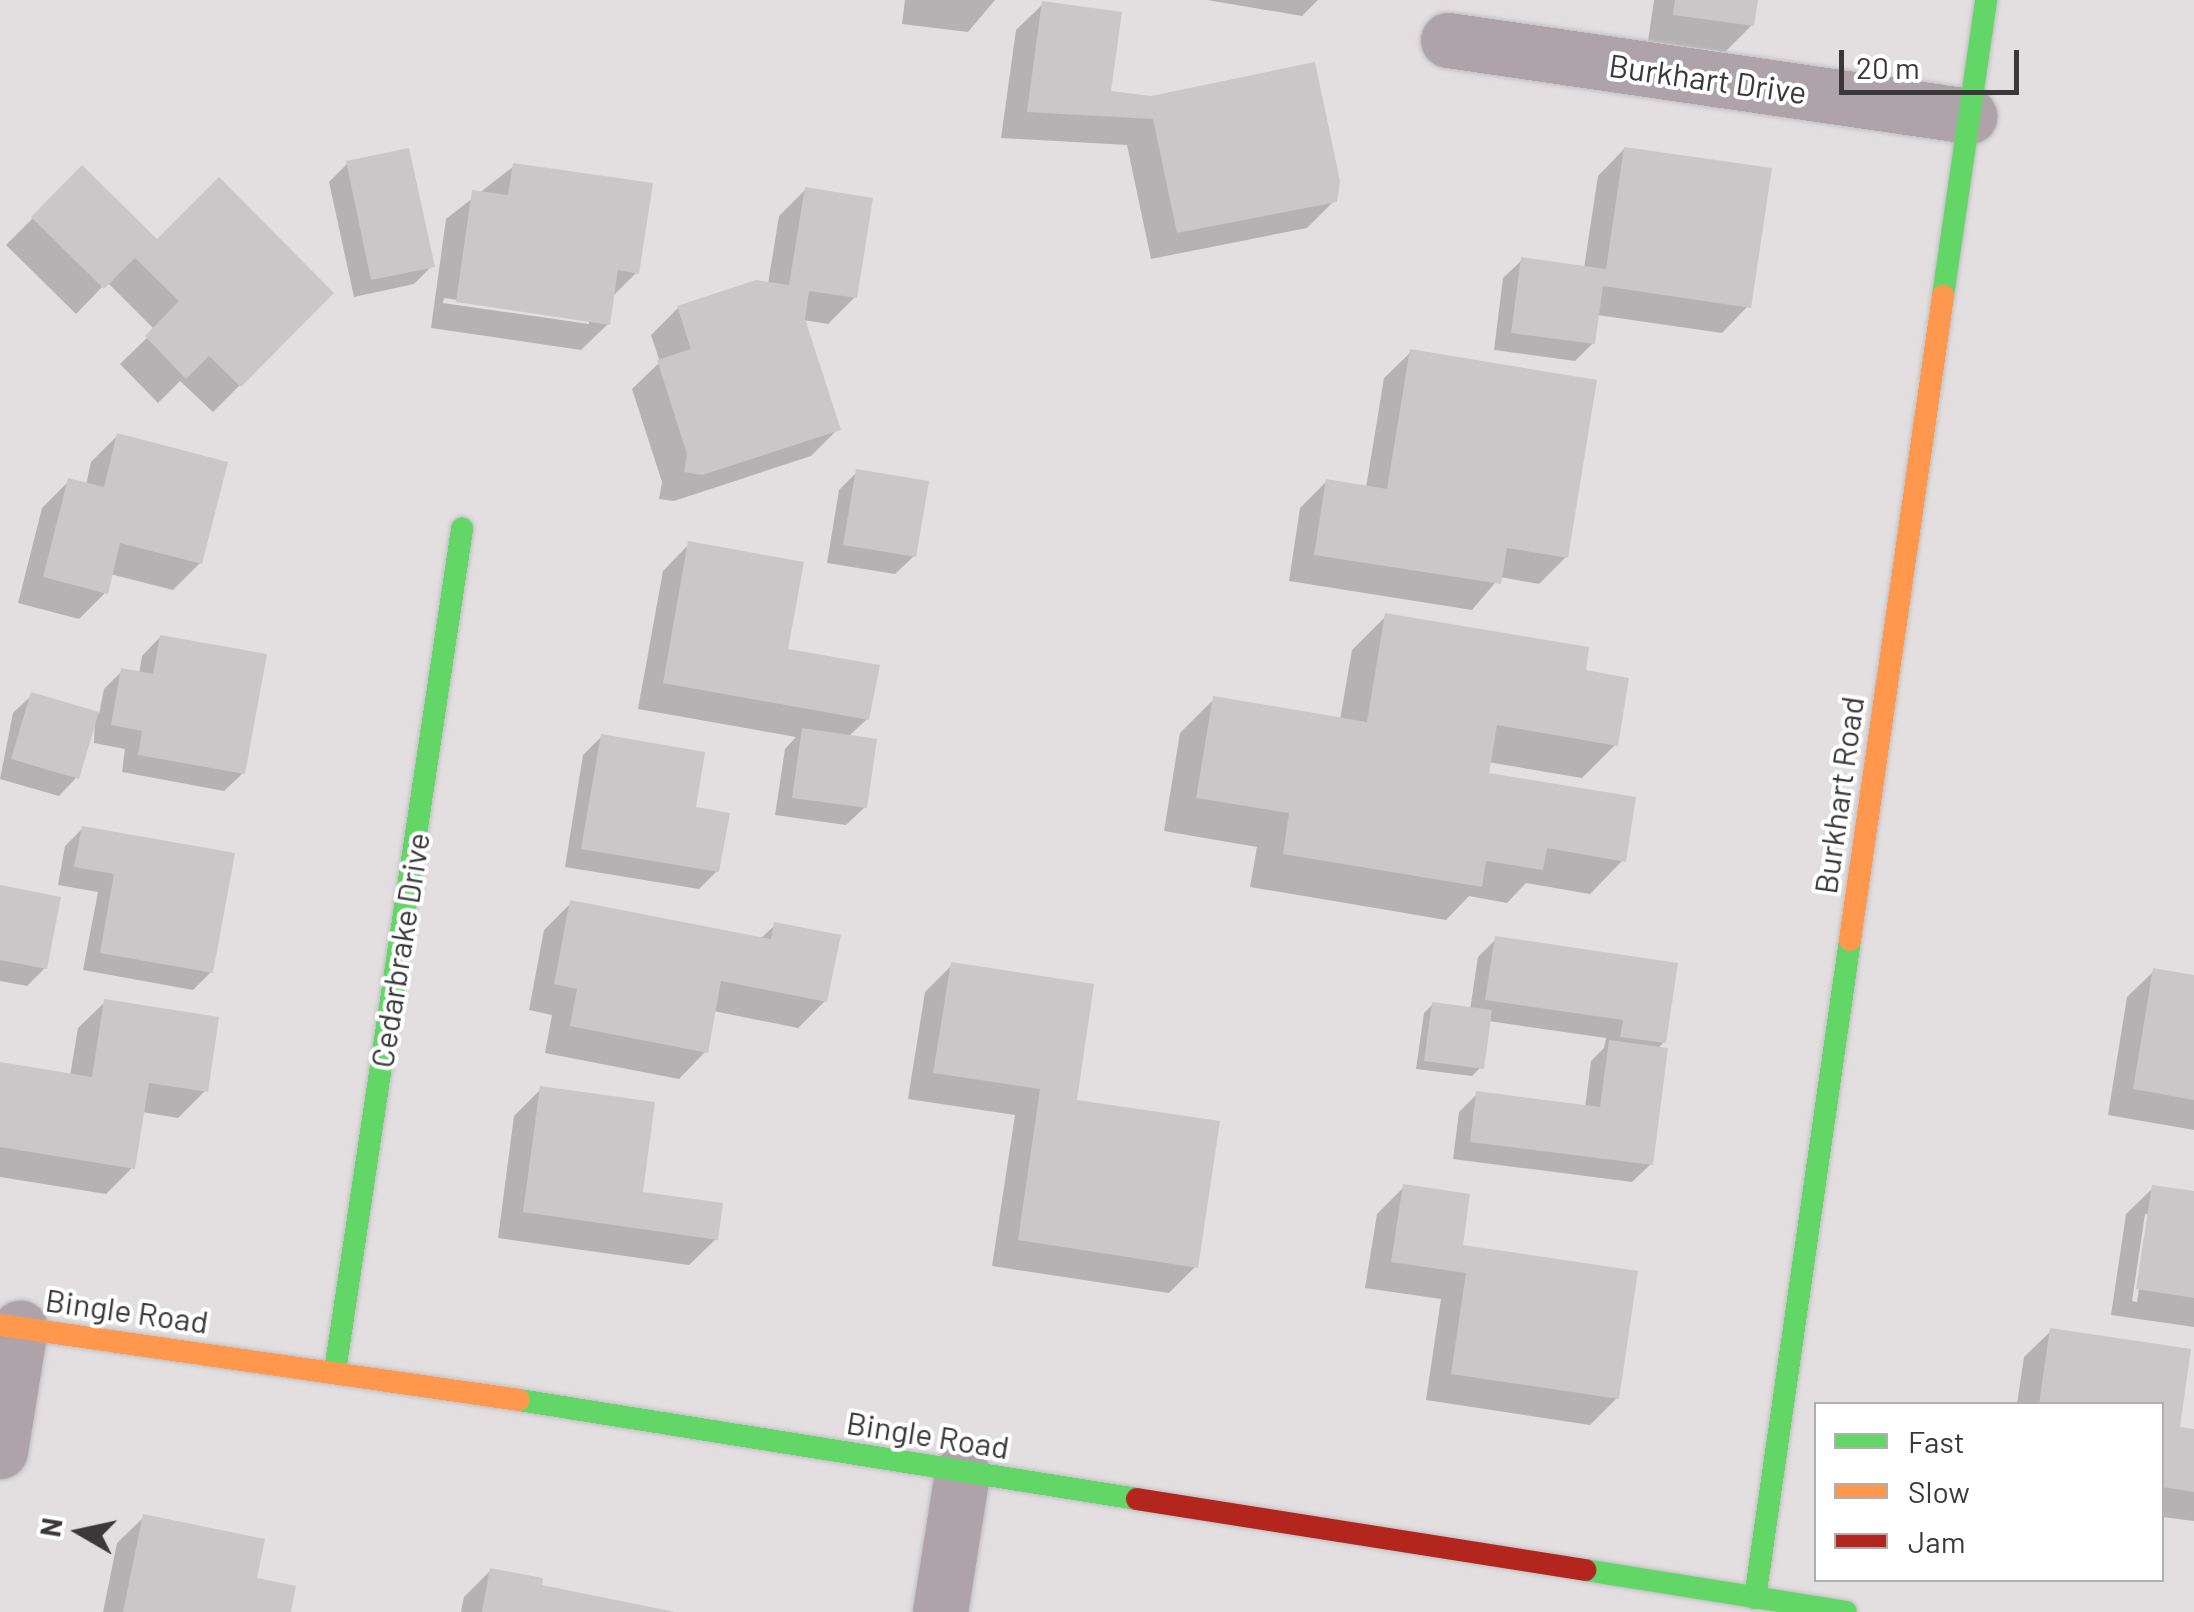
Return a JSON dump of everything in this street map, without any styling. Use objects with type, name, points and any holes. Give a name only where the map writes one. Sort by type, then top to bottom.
[{"type":"street","name":"Burkhart Road","points":[[1755,1598],[1986,0]]},
{"type":"street","name":"Burkhart Drive","points":[[1448,40],[1969,116]]},
{"type":"street","name":"Cedarbrake Drive","points":[[335,1371],[462,529]]},
{"type":"street","name":"Bingle Road","points":[[10,1326],[335,1371],[1846,1612]]},
{"type":"street","points":[[0,1451],[10,1326]]},
{"type":"street","points":[[940,1612],[962,1473]]},
{"type":"building","points":[[1675,0],[1758,0],[1754,26],[1673,15]]},
{"type":"building","points":[[1042,1],[1122,12],[1111,91],[1151,96],[1315,62],[1340,181],[1337,202],[1177,233],[1153,119],[1027,112]]},
{"type":"building","points":[[1624,147],[1772,168],[1751,308],[1603,286],[1595,344],[1511,333],[1521,257],[1606,269]]},
{"type":"building","points":[[409,148],[435,267],[371,280],[346,161]]},
{"type":"building","points":[[513,163],[653,183],[639,274],[618,270],[610,325],[456,302],[472,190],[508,195]]},
{"type":"building","points":[[82,165],[157,239],[219,177],[334,293],[241,387],[209,356],[186,379],[145,336],[179,301],[135,258],[104,289],[31,217]]},
{"type":"building","points":[[805,187],[873,198],[857,298],[809,291],[805,319],[841,430],[702,475],[684,472],[687,454],[657,360],[691,349],[677,306],[756,280],[789,285]]},
{"type":"building","points":[[1410,349],[1597,380],[1568,558],[1507,548],[1501,584],[1314,555],[1326,479],[1387,489]]},
{"type":"building","points":[[117,433],[228,462],[202,564],[120,543],[108,594],[43,577],[68,478],[104,487]]},
{"type":"building","points":[[856,469],[929,481],[916,557],[843,545]]},
{"type":"building","points":[[688,541],[804,562],[788,649],[880,665],[869,720],[663,683]]},
{"type":"building","points":[[1385,613],[1589,647],[1586,670],[1629,678],[1618,746],[1497,725],[1489,773],[1636,797],[1626,862],[1547,848],[1543,870],[1486,861],[1482,887],[1283,854],[1289,813],[1196,798],[1213,696],[1367,722]]},
{"type":"building","points":[[160,635],[267,654],[245,774],[138,755],[142,731],[111,725],[121,668],[153,674]]},
{"type":"building","points":[[31,692],[99,712],[79,779],[11,759]]},
{"type":"building","points":[[802,728],[877,739],[867,808],[792,798]]},
{"type":"building","points":[[601,734],[705,752],[696,807],[730,813],[719,872],[581,849]]},
{"type":"building","points":[[82,826],[235,853],[213,973],[100,953],[114,874],[74,867]]},
{"type":"building","points":[[0,885],[61,897],[47,969],[0,960]]},
{"type":"building","points":[[570,900],[771,939],[774,922],[841,935],[827,1002],[721,981],[708,1053],[570,1026],[577,989],[554,984]]},
{"type":"building","points":[[1495,936],[1678,963],[1666,1043],[1620,1037],[1623,1020],[1485,1000]]},
{"type":"building","points":[[951,962],[1094,984],[1077,1100],[1220,1121],[1198,1268],[1018,1240],[1040,1089],[933,1073]]},
{"type":"building","points":[[2153,968],[2194,975],[2194,1100],[2133,1089]]},
{"type":"building","points":[[104,999],[219,1017],[208,1092],[149,1083],[135,1169],[0,1147],[0,1062],[92,1077]]},
{"type":"building","points":[[1432,1002],[1492,1010],[1484,1069],[1424,1061]]},
{"type":"building","points":[[1609,1040],[1668,1048],[1653,1165],[1470,1142],[1476,1091],[1600,1107]]},
{"type":"building","points":[[540,1086],[655,1102],[643,1192],[723,1203],[718,1240],[523,1212]]},
{"type":"building","points":[[1403,1184],[1470,1194],[1463,1245],[1638,1271],[1619,1399],[1451,1374],[1466,1273],[1391,1262]]},
{"type":"building","points":[[2152,1185],[2194,1191],[2194,1298],[2136,1289]]},
{"type":"building","points":[[2050,1328],[2191,1349],[2180,1427],[2194,1429],[2194,1492],[2164,1487],[2164,1402],[2039,1402]]},
{"type":"building","points":[[143,1514],[265,1539],[257,1578],[296,1586],[291,1612],[123,1612]]},
{"type":"building","points":[[490,1568],[543,1578],[542,1585],[675,1612],[482,1612]]},
{"type":"traffic: fast","points":[[1943,296],[1986,0]]},
{"type":"traffic: fast","points":[[335,1371],[462,529]]},
{"type":"traffic: fast","points":[[1755,1598],[1850,940]]},
{"type":"traffic: fast","points":[[519,1400],[1137,1499]]},
{"type":"traffic: fast","points":[[1585,1570],[1846,1612]]},
{"type":"traffic: slow","points":[[1850,940],[1943,296]]},
{"type":"traffic: slow","points":[[0,1325],[519,1400]]},
{"type":"traffic: jam","points":[[1137,1499],[1585,1570]]}]
